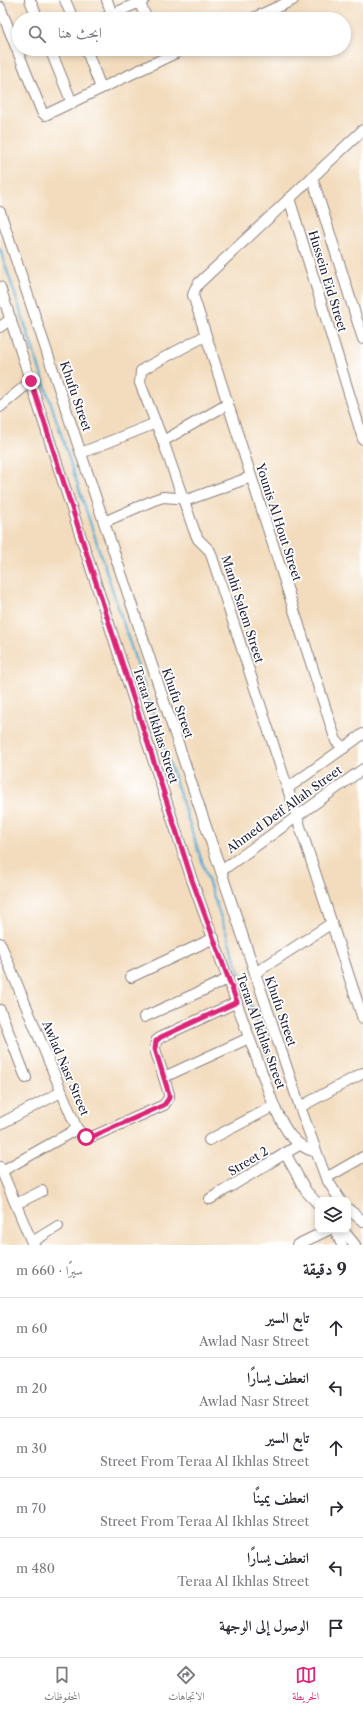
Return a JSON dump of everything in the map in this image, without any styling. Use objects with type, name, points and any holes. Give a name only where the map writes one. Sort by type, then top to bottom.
[{"type":"street","points":[[30,0],[35,12]]},
{"type":"street","points":[[65,0],[70,12]]},
{"type":"street","points":[[106,0],[111,12]]},
{"type":"street","points":[[267,12],[294,0]]},
{"type":"street","points":[[118,12],[142,1],[145,12]]},
{"type":"street","points":[[0,7],[12,37]]},
{"type":"street","points":[[20,56],[42,112],[45,116],[101,88],[158,56]]},
{"type":"street","points":[[53,56],[72,103]]},
{"type":"street","points":[[89,56],[101,88]]},
{"type":"street","points":[[289,198],[363,130]]},
{"type":"street","points":[[312,177],[363,339]]},
{"type":"street","name":"Younis Al Hout Street","points":[[289,198],[199,283],[195,289],[194,300],[336,741],[344,748]]},
{"type":"street","name":"Hussein Eid Street","points":[[289,198],[363,439]]},
{"type":"street","name":"Khufu Street","points":[[0,212],[300,1107],[326,1178],[338,1197]]},
{"type":"street","name":"Teraa Al Ikhlas Street","points":[[0,287],[190,872],[274,1106],[291,1137],[299,1145],[316,1152]]},
{"type":"street","points":[[0,328],[11,319]]},
{"type":"street","name":"Manhi Salem Street","points":[[205,336],[141,370],[139,376],[140,383],[163,440],[182,500],[194,530],[198,539],[210,551],[363,1019]]},
{"type":"street","points":[[0,408],[31,381]]},
{"type":"street","points":[[163,440],[228,404]]},
{"type":"street","points":[[81,453],[156,423]]},
{"type":"street","points":[[104,522],[154,500],[164,497],[182,500],[198,497],[251,477]]},
{"type":"street","name":"Ahmed Deif Allah Street","points":[[288,788],[363,734]]},
{"type":"street","name":"Ahmed Deif Allah Street","points":[[221,871],[363,769]]},
{"type":"street","points":[[255,973],[332,923]]},
{"type":"street","points":[[131,977],[214,938]]},
{"type":"street","name":"Awlad Nasr Street","points":[[0,943],[77,1129],[82,1135],[90,1137],[164,1105],[169,1098],[164,1077]]},
{"type":"street","points":[[144,1018],[228,979]]},
{"type":"street","points":[[237,1002],[158,1038],[154,1045],[164,1077],[250,1038]]},
{"type":"street","points":[[0,1010],[26,1078]]},
{"type":"street","points":[[300,1107],[363,1074]]},
{"type":"street","points":[[0,1124],[62,1092]]},
{"type":"street","points":[[209,1140],[274,1106]]},
{"type":"street","points":[[58,1226],[33,1243],[1,1169],[77,1129]]},
{"type":"street","name":"Street 2","points":[[210,1199],[299,1145]]},
{"type":"street","points":[[286,1154],[306,1191],[315,1201]]},
{"type":"street","points":[[326,1178],[363,1157]]},
{"type":"street","points":[[16,1204],[42,1191]]},
{"type":"street","points":[[351,1214],[363,1209]]},
{"type":"street","points":[[351,1215],[363,1221]]},
{"type":"street","points":[[297,1245],[322,1233]]},
{"type":"street","points":[[336,1233],[342,1245]]},
{"type":"street","points":[[345,1233],[355,1245]]},
{"type":"waterway","points":[[0,249],[209,883],[273,1070]]},
{"type":"route","points":[[31,381],[192,880],[237,1002],[158,1038],[154,1045],[169,1094],[169,1098],[164,1105],[94,1136],[86,1137]]}]
